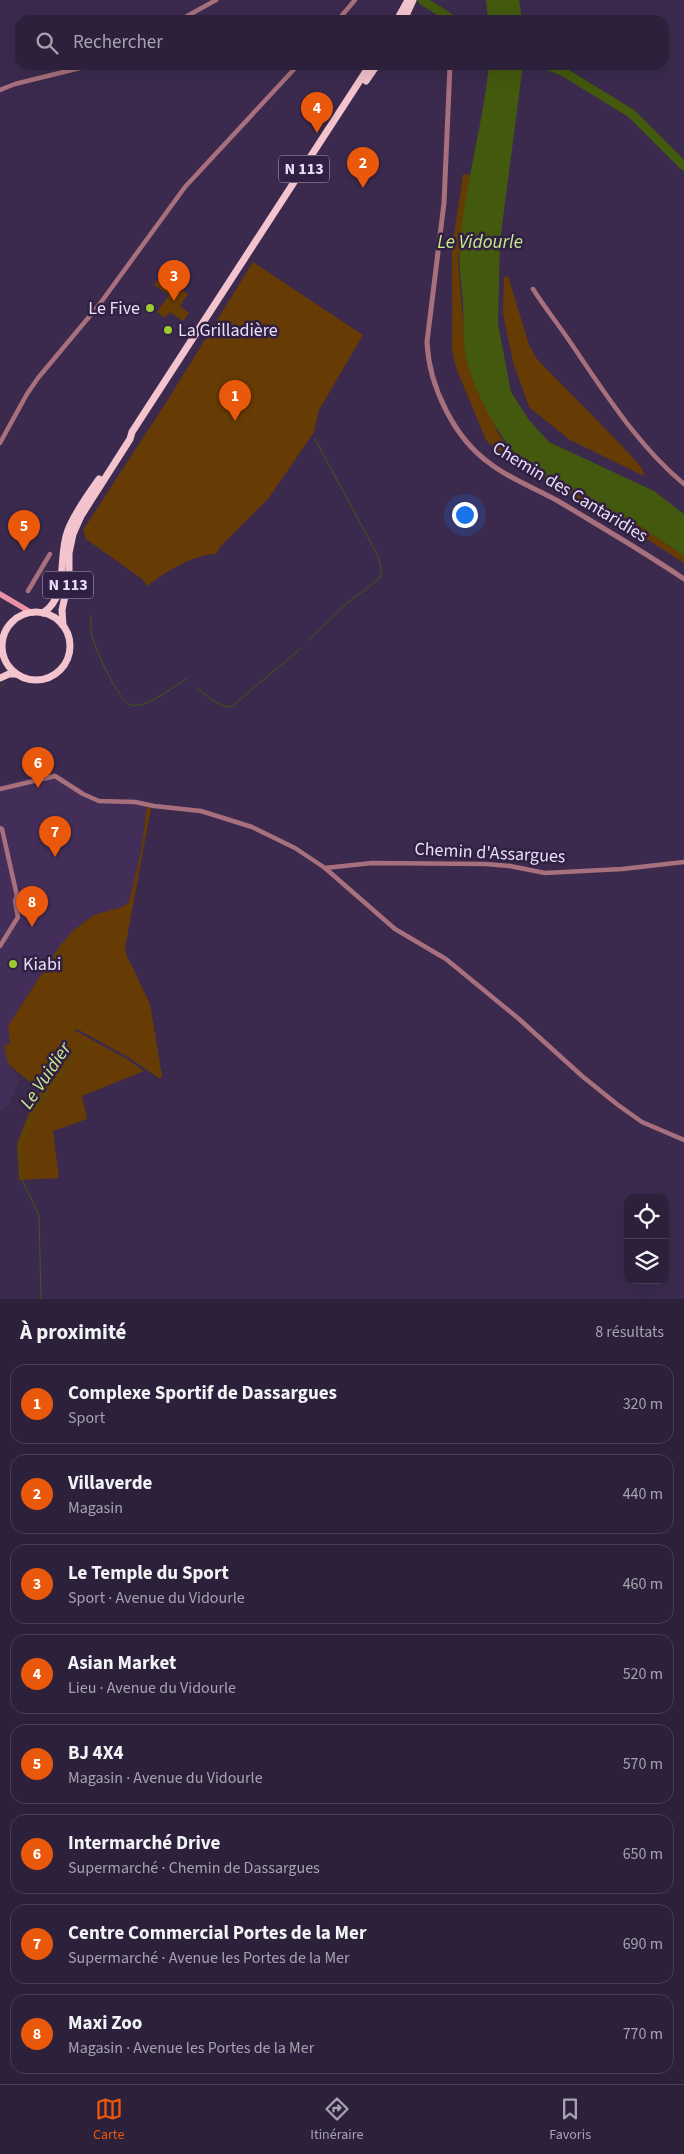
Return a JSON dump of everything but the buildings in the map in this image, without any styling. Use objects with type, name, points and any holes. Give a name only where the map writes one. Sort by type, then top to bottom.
[{"type":"main road","points":[[400,15],[408,0]]},
{"type":"main road","points":[[406,15],[414,0]]},
{"type":"main road","name":"N 113","points":[[351,98],[352,93],[367,70]]},
{"type":"main road","name":"N 113","points":[[43,613],[54,603],[57,597],[61,581],[63,549],[72,521],[351,98],[373,70]]},
{"type":"main road","name":"N 113","points":[[63,625],[62,610],[69,578],[69,553],[73,534],[81,516],[130,439],[132,432]]},
{"type":"main road","points":[[0,594],[32,613]]},
{"type":"main road","points":[[0,678],[9,674],[16,674],[30,680],[38,680],[45,679],[58,672],[70,653],[69,638],[63,625],[56,618],[43,613],[32,613],[21,616],[11,623],[1,643],[7,664],[16,674]]},
{"type":"main road","points":[[0,665],[3,654]]},
{"type":"street","points":[[189,15],[216,0]]},
{"type":"street","points":[[342,15],[355,0]]},
{"type":"street","points":[[0,90],[15,84],[72,70]]},
{"type":"street","points":[[0,443],[38,378],[99,305],[186,187],[293,70]]},
{"type":"street","name":"Chemin des Cantaridies","points":[[450,70],[445,196],[427,342],[428,358],[433,378],[442,401],[474,450],[490,465],[543,492],[614,534],[684,579]]},
{"type":"street","points":[[533,288],[618,412],[645,445],[684,484]]},
{"type":"street","points":[[28,591],[50,554]]},
{"type":"street","points":[[0,789],[55,776],[82,794],[99,801],[127,801],[201,811],[252,827],[286,844],[324,868],[395,929],[446,960],[485,990],[618,1105],[642,1122],[684,1140]]},
{"type":"street","points":[[0,828],[17,896],[15,901],[18,917],[0,945]]},
{"type":"street","name":"Chemin d'Assargues","points":[[324,868],[372,863],[475,864],[510,866],[545,873],[622,869],[684,862]]},
{"type":"street","points":[[0,936],[6,937]]},
{"type":"shaded area","points":[[463,174],[470,175],[458,260],[466,357],[498,433],[525,465],[636,523],[684,556],[684,563],[614,518],[516,465],[498,452],[486,440],[456,368],[452,350],[452,249]]},
{"type":"shaded area","points":[[253,262],[363,335],[319,410],[314,432],[268,499],[220,547],[216,554],[188,561],[170,570],[147,586],[142,579],[86,539],[83,530],[167,401]]},
{"type":"shaded area","points":[[160,276],[188,294],[180,306],[189,313],[183,321],[170,312],[165,318],[157,312],[169,295],[154,285]]},
{"type":"shaded area","points":[[508,276],[529,345],[536,358],[623,447],[642,468],[644,476],[570,440],[529,407],[513,362],[503,313],[504,277]]},
{"type":"shaded area","points":[[55,772],[94,797],[110,800],[133,798],[147,806],[141,852],[129,902],[122,907],[94,915],[74,930],[61,944],[8,1026],[10,1044],[5,1045],[8,1064],[19,1080],[9,1104],[0,1110],[0,785]]},
{"type":"shaded area","points":[[147,806],[151,808],[125,948],[126,954],[150,1004],[162,1076],[160,1079],[128,1057],[77,1029],[74,1030],[127,1059],[144,1071],[82,1096],[87,1119],[53,1131],[59,1178],[19,1180],[17,1144],[31,1108],[41,1091],[8,1064],[4,1045],[10,1044],[8,1026],[61,944],[74,930],[94,915],[122,907],[129,902],[141,852]]},
{"type":"water","points":[[486,0],[519,0],[521,15],[488,15]]},
{"type":"water","name":"Le Vidourle","points":[[488,70],[522,70],[500,241],[498,324],[511,392],[529,420],[549,442],[654,491],[684,514],[684,556],[636,523],[526,465],[506,442],[489,415],[475,386],[465,350],[459,248],[466,196]]},
{"type":"waterway","name":"Le Vidourle","points":[[422,0],[445,15]]},
{"type":"waterway","name":"Le Vidourle","points":[[559,70],[632,114],[684,166]]},
{"type":"waterway","points":[[309,640],[347,603],[380,578],[381,572],[377,554],[315,439]]},
{"type":"waterway","points":[[91,616],[91,633],[102,662],[120,694],[131,705],[144,704],[151,701],[186,679]]},
{"type":"waterway","points":[[196,688],[217,703],[231,707],[300,649]]},
{"type":"waterway","points":[[0,687],[5,683]]},
{"type":"waterway","name":"Le Vuidier","points":[[41,1299],[39,1215],[21,1178],[20,1145],[36,1107],[86,1041]]},
{"type":"place","name":"Asian Market","points":[[317,133]]},
{"type":"place","name":"Villaverde","points":[[363,188]]},
{"type":"place","name":"Le Temple du Sport","points":[[174,301]]},
{"type":"place","name":"Le Five","points":[[150,308]]},
{"type":"place","name":"La Grilladière","points":[[168,330]]},
{"type":"place","name":"Complexe Sportif de Dassargues","points":[[235,421]]},
{"type":"place","name":"BJ 4X4","points":[[24,551]]},
{"type":"place","name":"Intermarché Drive","points":[[38,788]]},
{"type":"place","name":"Centre Commercial Portes de la Mer","points":[[55,857]]},
{"type":"place","name":"Maxi Zoo","points":[[32,927]]},
{"type":"place","name":"Kiabi","points":[[13,964]]}]
